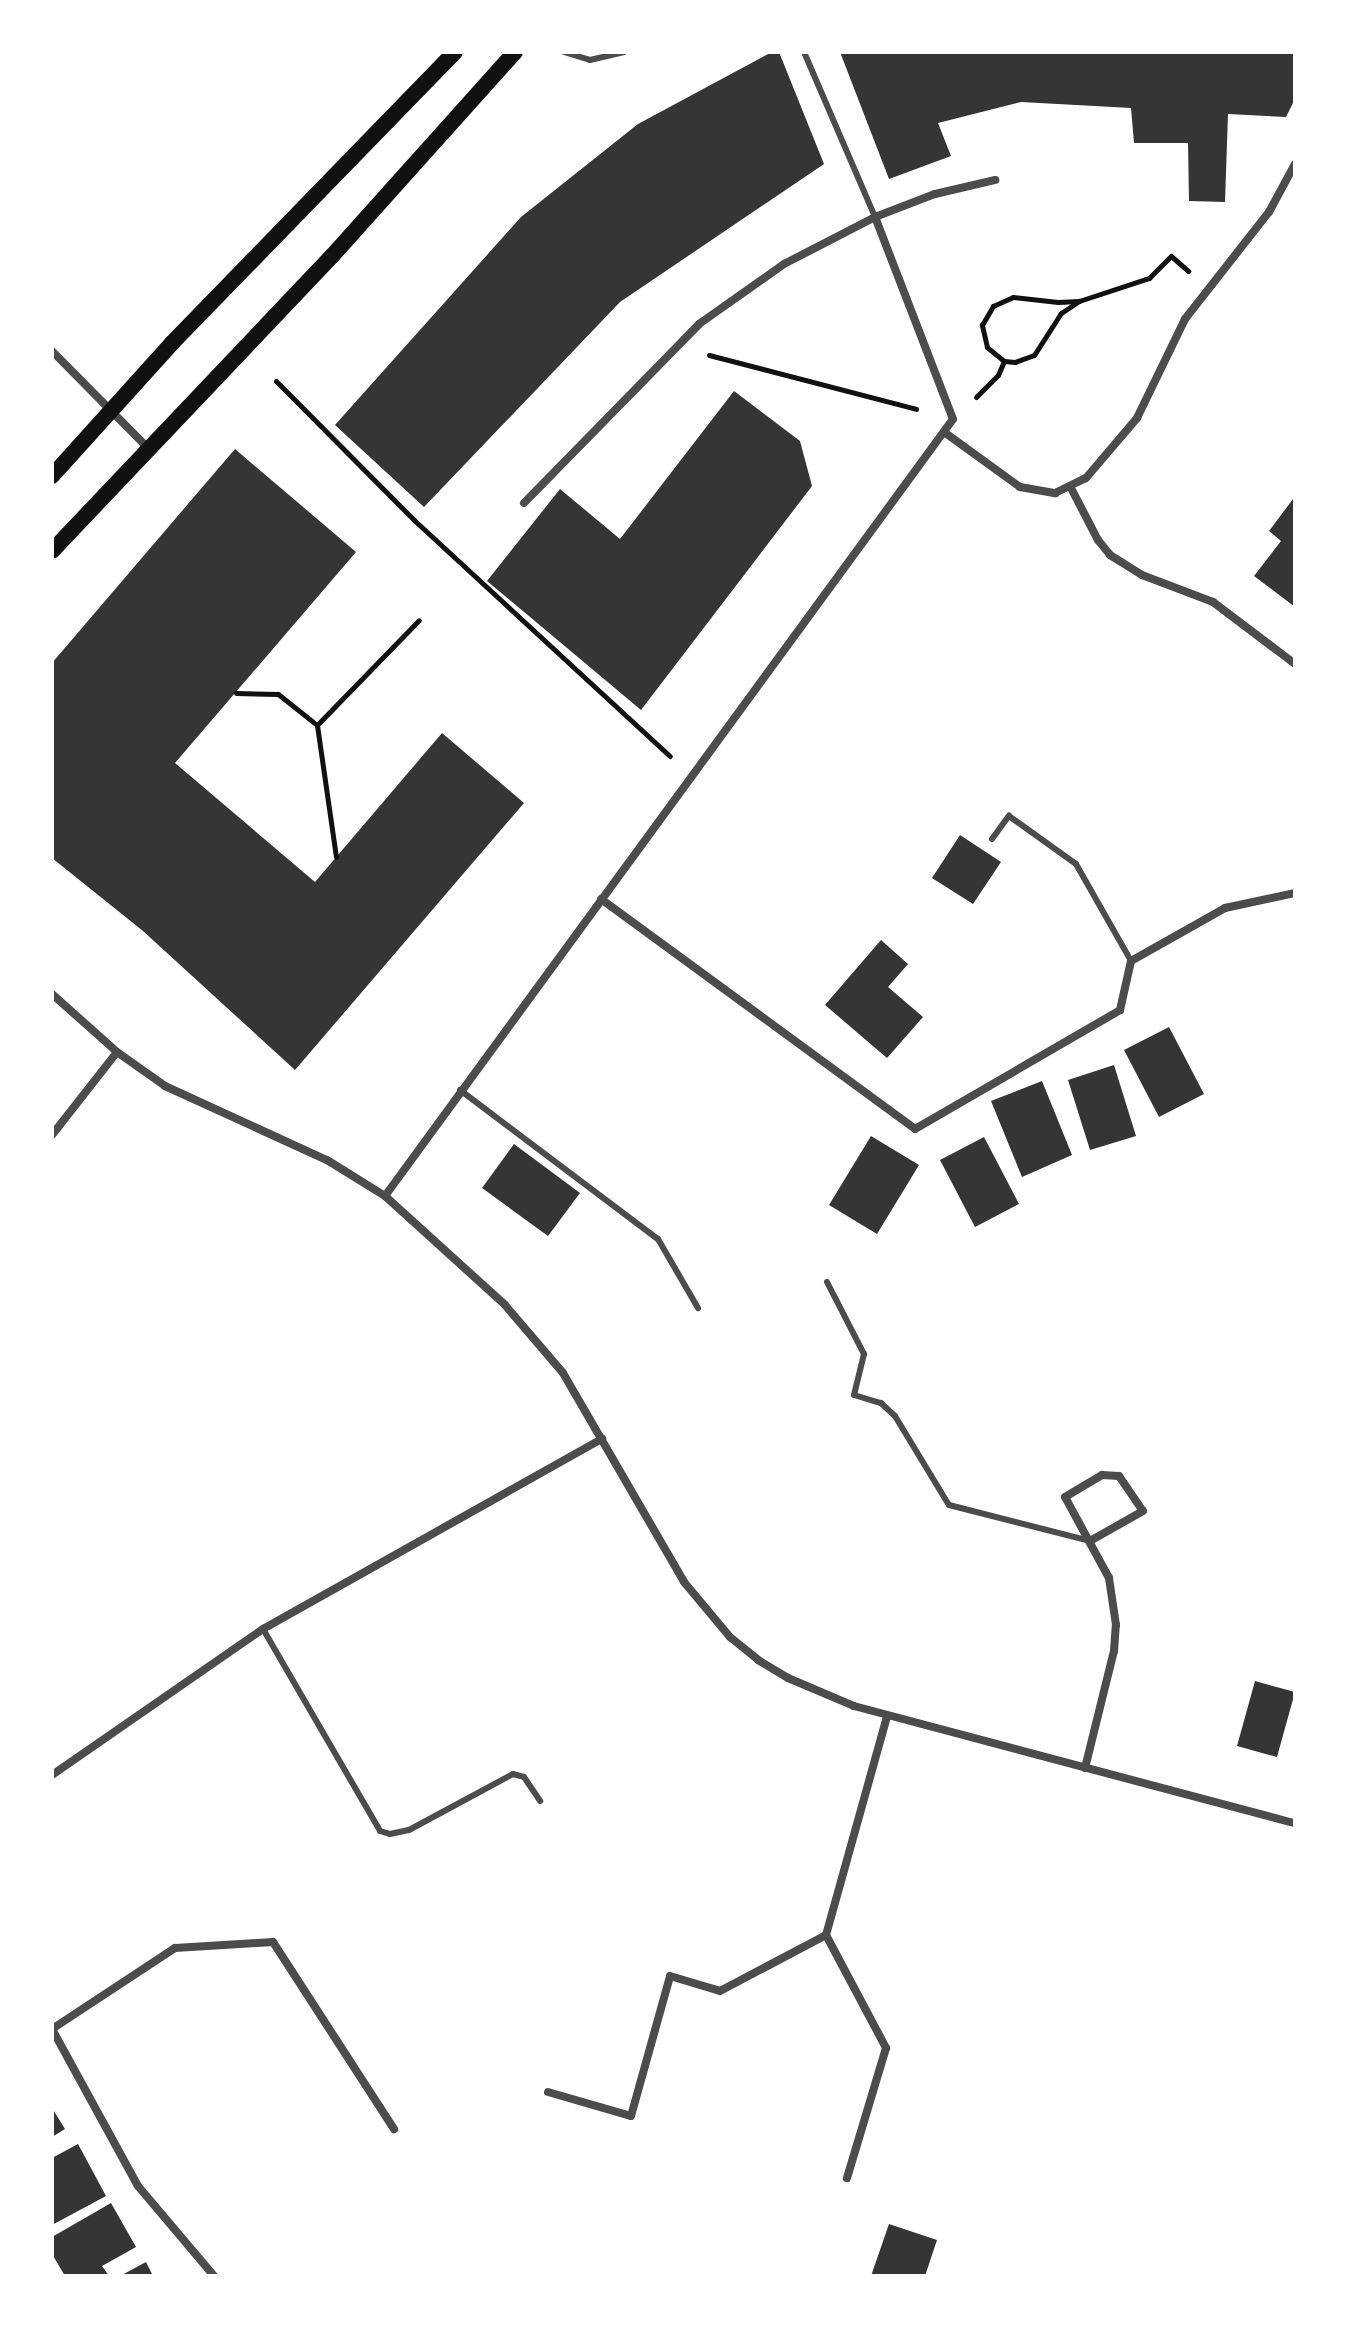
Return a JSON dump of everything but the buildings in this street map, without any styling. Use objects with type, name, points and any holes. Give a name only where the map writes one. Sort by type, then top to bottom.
[{"type":"main road","points":[[52,476],[172,343],[455,52]]},
{"type":"main road","points":[[52,551],[332,256],[515,52]]},
{"type":"street","points":[[944,432],[1020,487],[1055,493],[1071,488],[1100,465],[1137,418],[1185,319],[1269,212],[1295,164]]},
{"type":"street","points":[[524,503],[677,347],[741,291],[784,264],[875,217],[935,194],[995,180]]},
{"type":"street","points":[[385,1196],[953,419],[875,217]]},
{"type":"street","points":[[52,351],[149,449]]},
{"type":"street","points":[[1071,488],[1098,540],[1110,555],[1142,575],[1213,602],[1295,664]]},
{"type":"street","points":[[601,899],[915,1129],[1120,1010],[1131,961],[1225,908],[1295,893]]},
{"type":"street","points":[[52,994],[117,1052],[165,1086],[327,1160],[385,1196],[505,1305],[563,1373],[684,1582],[730,1637],[788,1678],[823,1695],[887,1716],[1295,1823]]},
{"type":"street","points":[[52,1135],[117,1052]]},
{"type":"street","points":[[52,1775],[263,1629],[602,1439]]},
{"type":"street","points":[[1085,1768],[1114,1651],[1116,1625],[1109,1578],[1065,1497],[1102,1475],[1119,1476],[1143,1511],[1090,1541]]},
{"type":"street","points":[[847,2178],[886,2048],[826,1935],[887,1716]]},
{"type":"street","points":[[548,2092],[631,2116],[670,1976],[720,1991],[826,1935]]},
{"type":"street","points":[[214,2276],[138,2186],[52,2029],[175,1948],[273,1942],[394,2129]]},
{"type":"lane","points":[[564,52],[590,60],[624,52]]},
{"type":"lane","points":[[804,52],[875,217]]},
{"type":"lane","points":[[992,839],[1009,816],[1076,864],[1131,961]]},
{"type":"lane","points":[[460,1090],[658,1239],[698,1308]]},
{"type":"lane","points":[[827,1282],[864,1354],[854,1395],[881,1403],[895,1416],[949,1505],[1090,1541]]},
{"type":"lane","points":[[263,1629],[380,1831],[390,1834],[409,1830],[513,1774],[524,1777],[540,1801]]},
{"type":"path","points":[[1079,301],[1061,313],[1034,355],[1015,362],[1004,361],[987,347],[982,337],[982,325],[993,306],[1013,297],[1079,301],[1149,278],[1171,256]]},
{"type":"path","points":[[677,347],[953,419]]},
{"type":"path","points":[[993,381],[1004,361]]},
{"type":"path","points":[[276,381],[414,520],[691,776]]},
{"type":"path","points":[[317,725],[419,620]]},
{"type":"path","points":[[236,693],[278,694],[317,725],[336,857]]}]
